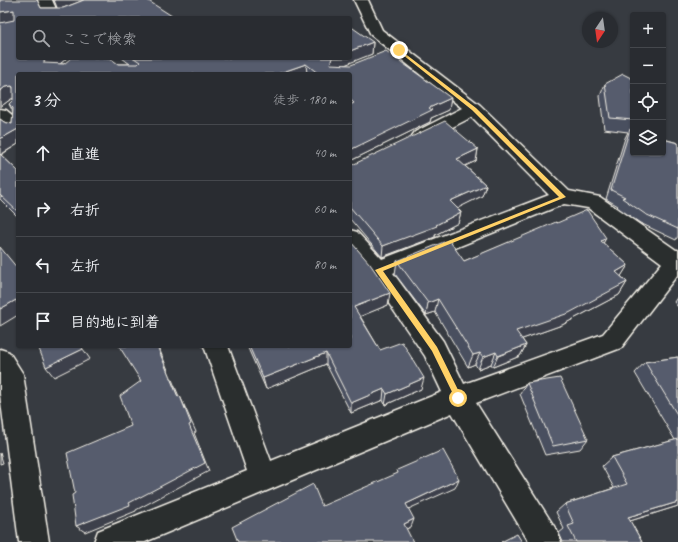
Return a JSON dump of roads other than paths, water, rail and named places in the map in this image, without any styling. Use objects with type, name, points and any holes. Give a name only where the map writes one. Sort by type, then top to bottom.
[{"type":"street","points":[[45,0],[52,16]]},
{"type":"street","points":[[361,0],[376,32],[392,53],[474,109],[563,197]]},
{"type":"street","points":[[59,16],[67,13]]},
{"type":"street","points":[[16,105],[1,116],[16,127]]},
{"type":"street","points":[[405,144],[474,109]]},
{"type":"street","points":[[109,542],[263,477],[458,398],[612,341],[676,259],[593,202],[563,197],[378,270]]},
{"type":"street","points":[[352,240],[378,270],[434,349],[458,398],[546,542]]},
{"type":"street","points":[[217,348],[263,477]]},
{"type":"street","points":[[0,360],[10,374],[34,542]]}]
